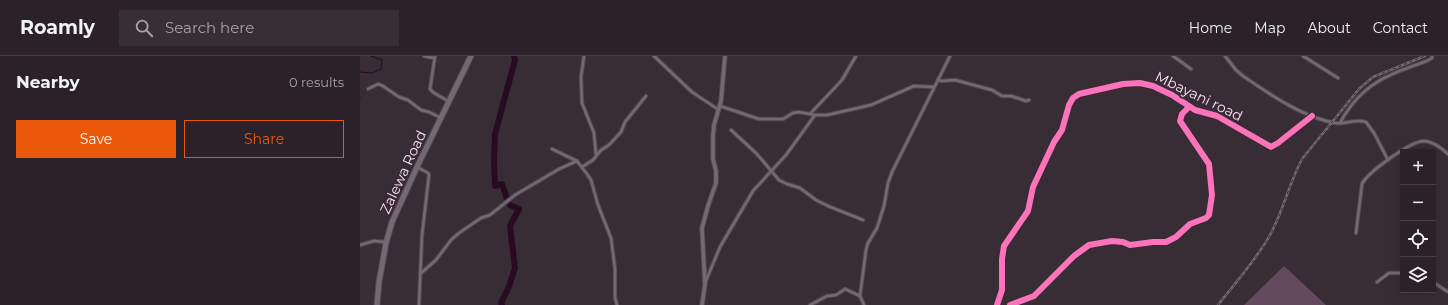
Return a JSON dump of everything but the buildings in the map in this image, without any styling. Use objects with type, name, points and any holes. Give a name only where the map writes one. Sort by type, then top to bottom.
[{"type":"highway","name":"Zalewa Road","points":[[377,305],[379,282],[386,242],[392,222],[471,56]]},
{"type":"street","points":[[424,56],[434,57],[430,89],[434,93],[449,101]]},
{"type":"street","points":[[584,56],[581,77],[582,103],[594,133],[596,156]]},
{"type":"street","points":[[654,56],[692,92],[719,108],[759,119],[783,119],[796,112],[815,115],[837,114],[884,100],[914,86],[934,87]]},
{"type":"street","points":[[703,304],[705,285],[702,228],[708,206],[716,186],[716,171],[713,159],[713,136],[714,125],[719,108],[725,56]]},
{"type":"street","points":[[810,114],[842,80],[856,56]]},
{"type":"street","points":[[864,305],[860,296],[866,250],[868,243],[877,228],[884,206],[889,179],[950,56]]},
{"type":"street","points":[[1173,56],[1191,69]]},
{"type":"street","points":[[1225,56],[1243,76],[1292,107],[1312,116],[1335,123],[1358,120],[1366,122],[1374,133],[1388,160]]},
{"type":"street","points":[[1303,56],[1338,78]]},
{"type":"street","points":[[1340,123],[1345,112],[1356,98],[1375,82],[1427,61],[1432,58],[1432,56]]},
{"type":"street","points":[[938,79],[941,81],[955,80],[992,90],[1002,96],[1011,96],[1026,101],[1029,100]]},
{"type":"street","name":"Mbayani road","points":[[997,305],[1002,290],[1002,259],[1004,246],[1028,211],[1033,187],[1054,142],[1062,130],[1068,108],[1074,98],[1081,93],[1119,84],[1140,83],[1158,87],[1189,107],[1213,114],[1271,147],[1312,116]]},
{"type":"street","points":[[368,89],[378,84],[383,86],[399,97],[408,100],[421,110],[429,112],[441,119]]},
{"type":"street","points":[[582,167],[593,160],[601,150],[609,145],[621,132],[625,122],[646,96]]},
{"type":"street","points":[[1010,305],[1034,296],[1074,256],[1089,245],[1112,241],[1123,242],[1130,245],[1166,242],[1176,237],[1190,224],[1206,218],[1209,215],[1212,195],[1209,164],[1180,121],[1182,114],[1189,107]]},
{"type":"street","points":[[705,285],[720,247],[753,191],[786,155],[815,115]]},
{"type":"street","points":[[731,130],[756,153],[775,176],[784,182],[800,188],[822,203],[863,220]]},
{"type":"street","points":[[1356,233],[1363,182],[1388,160],[1407,147],[1422,141],[1433,143],[1448,154]]},
{"type":"street","points":[[552,150],[577,161],[591,180],[598,205],[611,238],[615,269],[614,298],[617,305]]},
{"type":"street","points":[[420,274],[436,260],[451,240],[459,233],[478,220],[490,215],[515,195],[559,169],[577,161]]},
{"type":"street","points":[[417,167],[429,175],[423,225],[419,305]]},
{"type":"street","points":[[360,245],[374,240],[386,242]]},
{"type":"street","points":[[1377,282],[1389,274],[1400,273]]},
{"type":"street","points":[[1436,284],[1448,292]]},
{"type":"street","points":[[810,305],[825,296],[836,295],[846,289],[860,296]]},
{"type":"shaded area","points":[[1284,266],[1326,305],[1244,305]]},
{"type":"waterway","points":[[360,72],[372,73],[381,69],[382,60],[371,56]]},
{"type":"waterway","points":[[507,199],[502,184],[495,186],[495,134],[515,60],[514,56]]},
{"type":"waterway","points":[[502,305],[501,303],[508,289],[515,268],[510,226],[519,209],[510,205]]},
{"type":"railway","points":[[1218,305],[1266,242],[1280,215],[1302,159],[1359,89],[1373,77],[1425,56]]},
{"type":"cycle path","points":[[997,305],[1002,290],[1002,259],[1004,246],[1028,211],[1033,187],[1054,142],[1062,130],[1069,105],[1073,98],[1079,94],[1123,84],[1140,83],[1153,86],[1172,95],[1195,110],[1217,116],[1271,147],[1312,116]]},
{"type":"cycle path","points":[[1010,305],[1034,296],[1074,256],[1089,245],[1112,241],[1123,242],[1130,245],[1166,242],[1176,237],[1190,224],[1206,218],[1209,215],[1212,195],[1209,164],[1180,121],[1182,114],[1189,107]]}]
